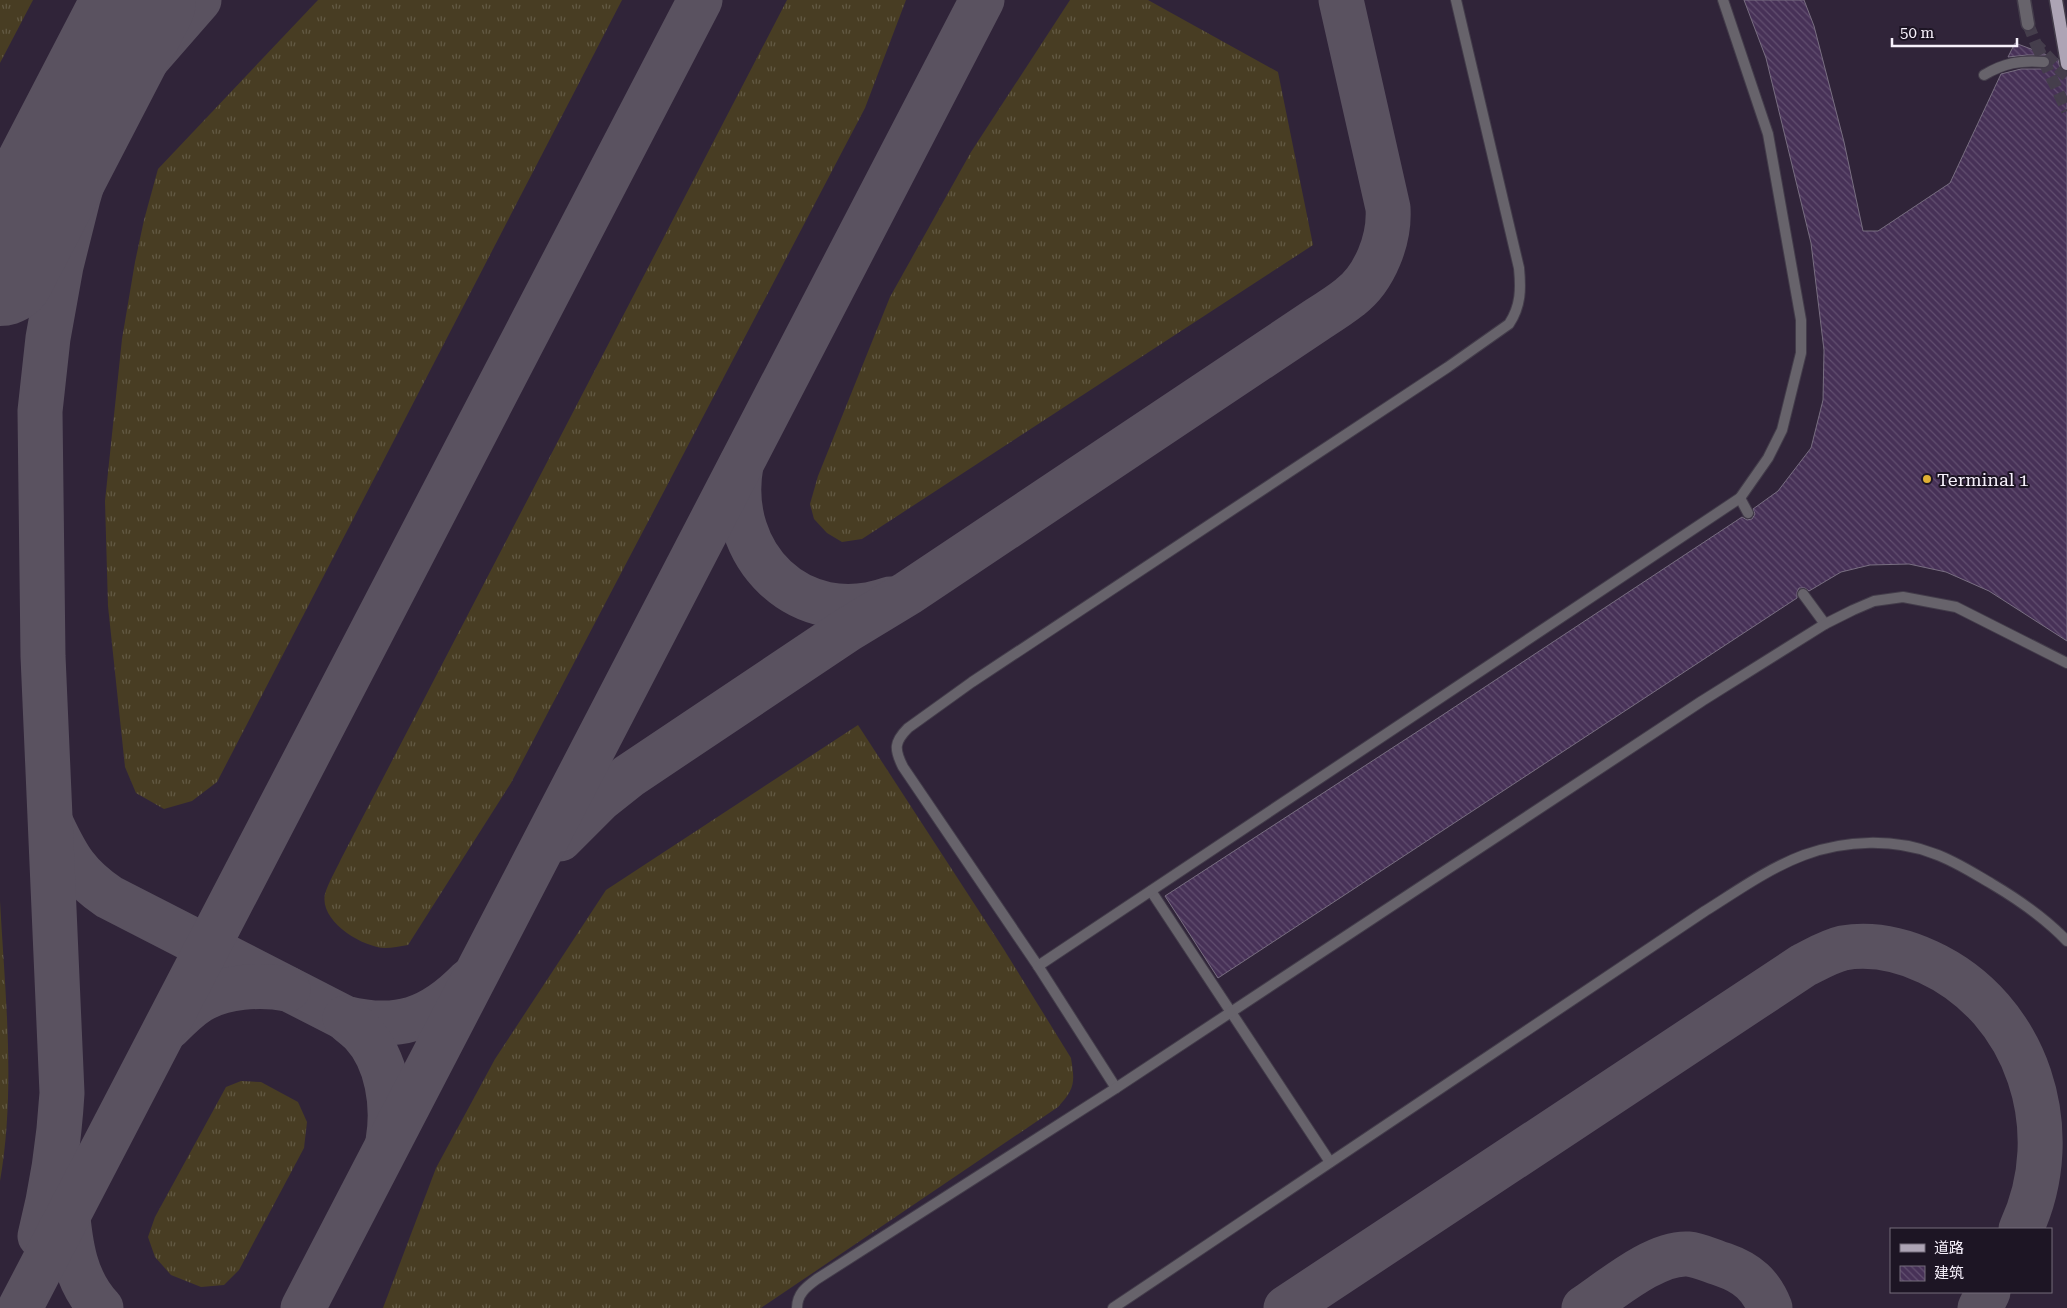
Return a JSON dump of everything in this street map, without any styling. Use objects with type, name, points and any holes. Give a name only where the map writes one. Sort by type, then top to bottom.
[{"type":"main road","points":[[2056,0],[2067,64]]},
{"type":"street","points":[[2024,0],[2028,24]]},
{"type":"lane","points":[[1116,1088],[1038,966],[903,767],[896,746],[899,737],[908,728],[980,677],[1448,367],[1509,324],[1516,314],[1520,300],[1519,268],[1456,0]]},
{"type":"lane","points":[[1038,966],[1740,498],[1768,458],[1782,430],[1802,353],[1800,320],[1768,134],[1723,0]]},
{"type":"lane","points":[[1984,75],[2008,63],[2044,62]]},
{"type":"lane","points":[[1740,498],[1748,512]]},
{"type":"lane","points":[[1803,594],[1824,624]]},
{"type":"lane","points":[[797,1308],[797,1300],[804,1289],[817,1279],[1116,1088],[1702,701],[1824,624],[1874,601],[1903,597],[1956,607],[2067,664]]},
{"type":"lane","points":[[1113,1308],[1705,910],[1766,874],[1803,855],[1851,843],[1904,846],[1934,853],[2004,891],[2028,907],[2067,941]]},
{"type":"lane","points":[[1151,891],[1330,1162]]},
{"type":"shaded area","points":[[0,0],[2067,0],[2067,1308],[0,1308]]},
{"type":"green space","points":[[0,0],[33,0],[0,63]]},
{"type":"green space","points":[[318,0],[622,0],[217,782],[192,801],[164,809],[136,793],[125,767],[108,606],[105,501],[122,339],[135,262],[158,169]]},
{"type":"green space","points":[[787,0],[906,0],[865,108],[511,783],[408,945],[385,948],[354,938],[335,923],[329,914],[325,904],[325,894],[328,885]]},
{"type":"green space","points":[[1070,0],[1148,0],[1278,72],[1313,245],[862,539],[842,542],[827,533],[814,519],[810,504],[818,476],[890,297],[971,152]]},
{"type":"green space","points":[[858,725],[1003,948],[1071,1058],[1072,1085],[1064,1100],[1058,1107],[761,1308],[383,1308],[436,1168],[495,1059],[606,890]]},
{"type":"green space","points":[[0,901],[8,1041],[8,1076],[5,1146],[0,1181]]},
{"type":"green space","points":[[241,1081],[261,1082],[298,1102],[307,1122],[304,1148],[239,1270],[224,1285],[201,1287],[171,1275],[155,1257],[148,1237],[155,1217],[226,1087]]},
{"type":"building","name":"Terminal 1","points":[[1744,0],[1804,0],[1814,26],[1844,142],[1863,231],[1878,231],[1950,183],[2001,74],[2021,69],[2044,69],[2050,65],[2050,59],[2045,55],[2008,57],[2015,43],[2058,59],[2060,69],[2067,72],[2067,641],[1989,591],[1946,572],[1909,564],[1870,565],[1841,572],[1809,591],[1805,588],[1799,588],[1797,598],[1218,978],[1165,896],[1742,517],[1747,520],[1752,519],[1755,514],[1753,509],[1778,491],[1811,448],[1823,400],[1824,350],[1811,243],[1766,58]]},
{"type":"taxiway","points":[[40,1236],[54,1165],[62,1093],[43,656],[40,411],[48,338],[61,266],[78,198],[102,116],[144,0]]},
{"type":"taxiway","points":[[123,87],[199,0]]},
{"type":"taxiway","points":[[20,1308],[700,0]]},
{"type":"taxiway","points":[[303,1308],[982,0]]},
{"type":"taxiway","points":[[560,839],[600,799],[629,776],[847,630],[908,593],[1334,308],[1359,289],[1374,269],[1379,257],[1386,232],[1388,208],[1341,0]]},
{"type":"taxiway","points":[[11,249],[81,145]]},
{"type":"taxiway","points":[[741,465],[739,498],[745,528],[757,555],[775,578],[799,594],[826,604],[857,606],[890,599]]},
{"type":"taxiway","points":[[52,825],[63,848],[75,866],[89,882],[109,897],[345,1018],[381,1023],[412,1019],[441,1005],[469,981]]},
{"type":"taxiway","points":[[1286,1308],[1804,965],[1823,955],[1843,948],[1865,946],[1886,948],[1928,962],[1963,983],[1991,1009],[2014,1041],[2029,1076],[2038,1114],[2040,1152],[2034,1191],[2021,1228]]},
{"type":"taxiway","points":[[169,1027],[199,1001],[220,992],[254,987],[288,989]]},
{"type":"taxiway","points":[[345,1018],[371,1044],[383,1070],[387,1084],[390,1113],[388,1141]]},
{"type":"taxiway","points":[[67,1207],[75,1261],[85,1286],[101,1308]]},
{"type":"taxiway","points":[[1584,1308],[1620,1282],[1648,1265],[1675,1255],[1688,1254],[1702,1257],[1740,1272],[1758,1286],[1770,1308]]},
{"type":"taxiway","points":[[1980,1308],[1988,1293]]},
{"type":"runway","points":[[0,270],[140,0]]},
{"type":"tunnel","points":[[2028,24],[2036,44],[2067,77]]},
{"type":"tunnel","points":[[2036,44],[2067,111]]},
{"type":"place","name":"Terminal 1","points":[[1927,479]]}]
